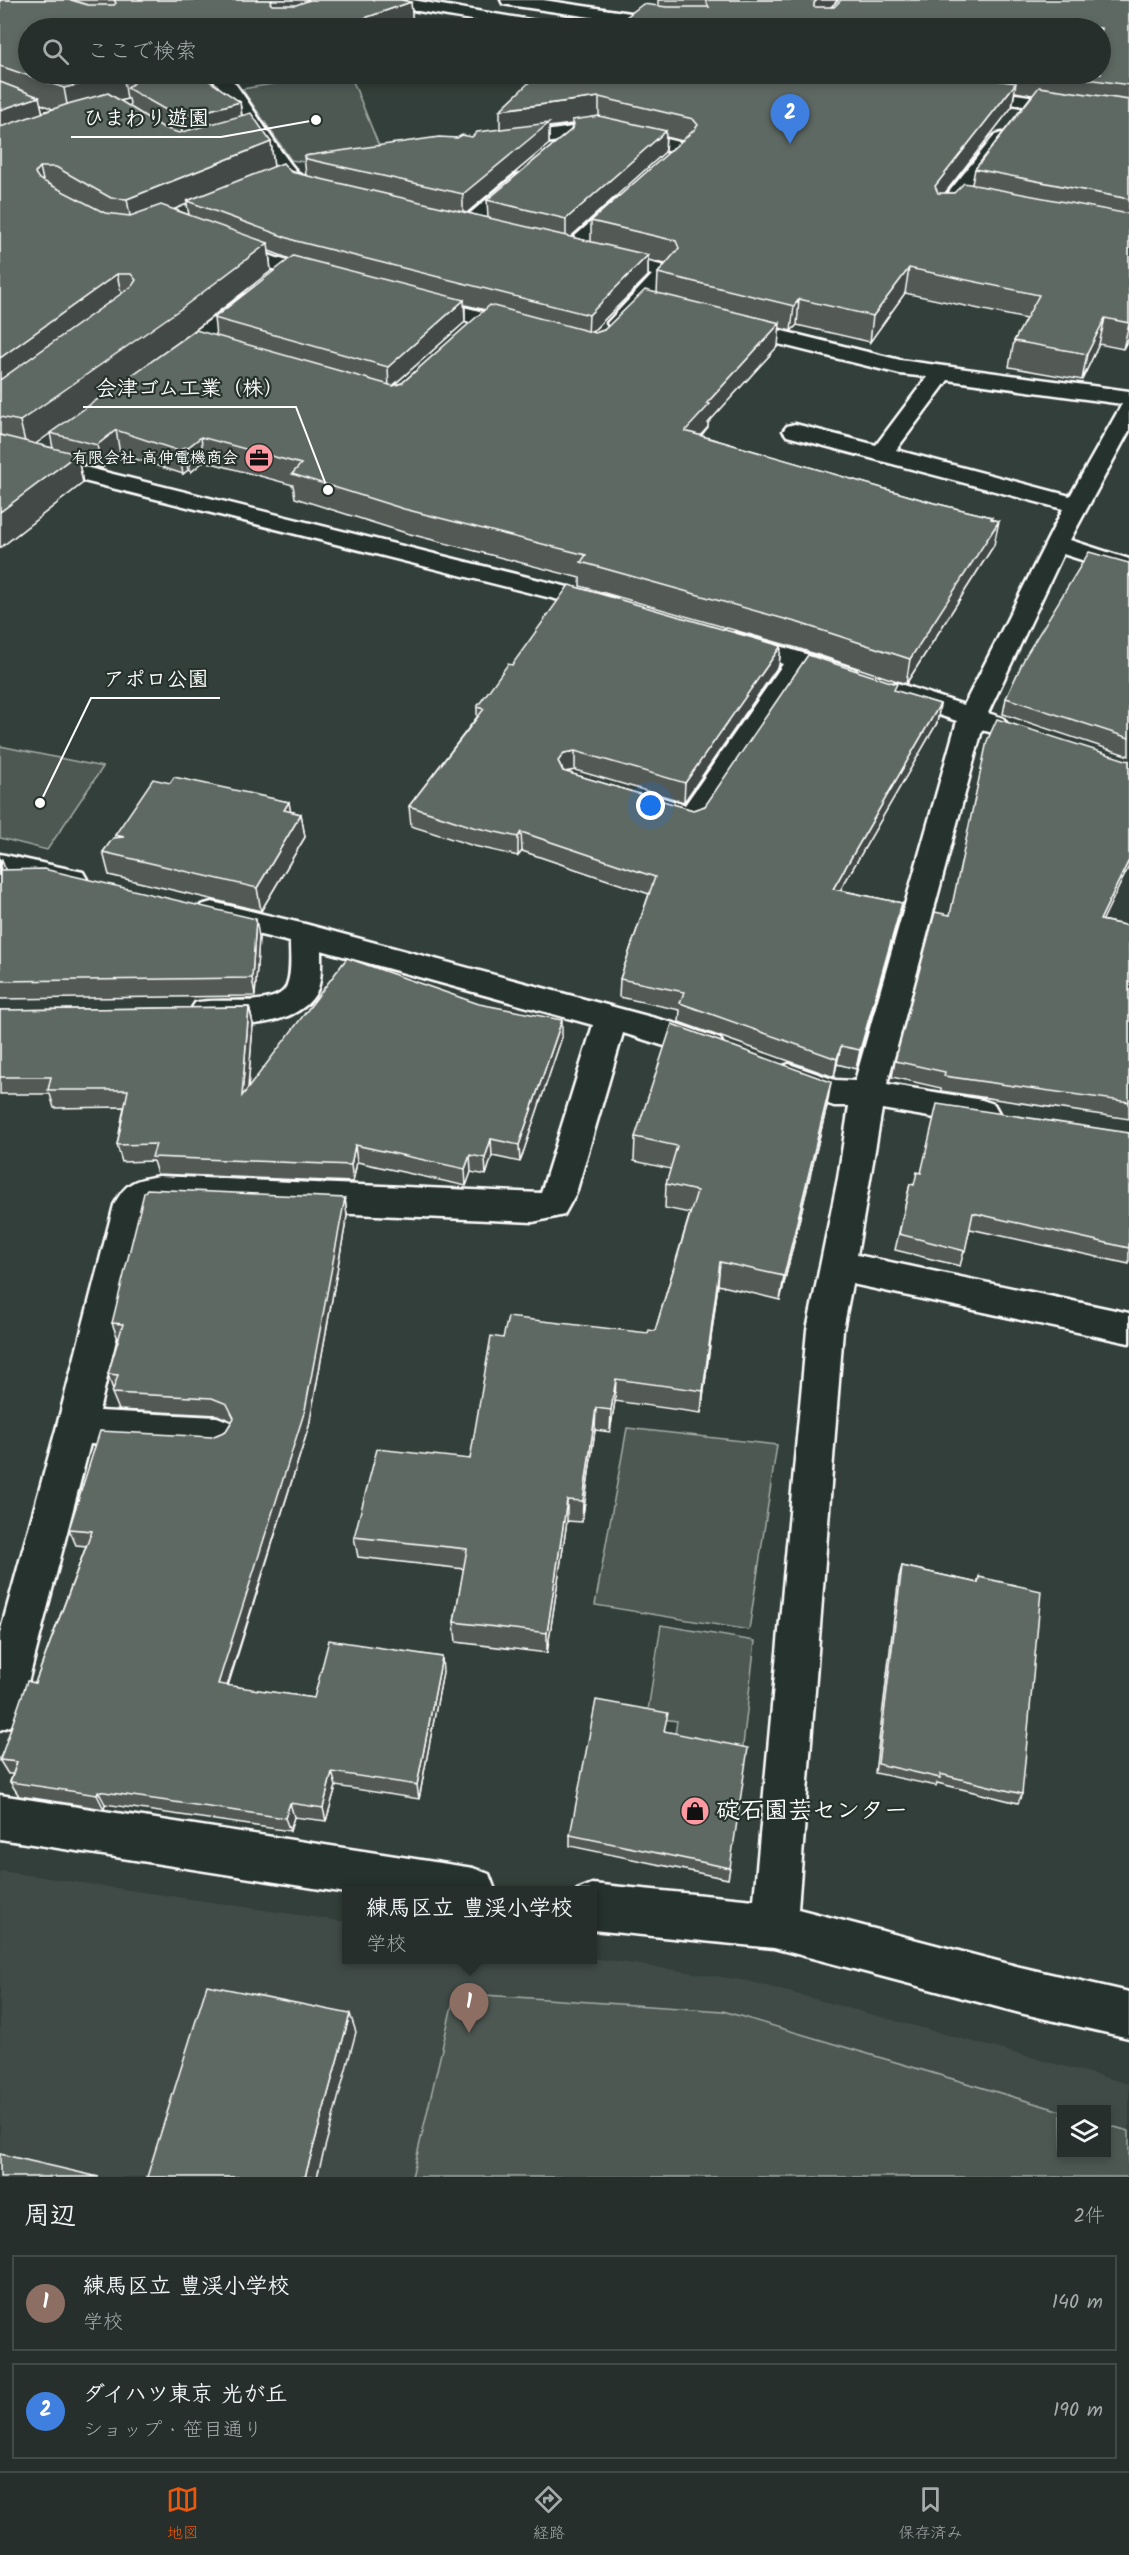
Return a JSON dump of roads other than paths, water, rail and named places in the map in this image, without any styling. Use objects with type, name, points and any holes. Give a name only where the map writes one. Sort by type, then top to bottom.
[{"type":"street","points":[[382,0],[489,18]]},
{"type":"street","points":[[509,0],[630,18]]},
{"type":"street","points":[[226,84],[286,171],[301,186],[334,194]]},
{"type":"street","points":[[948,89],[1020,115],[1129,117]]},
{"type":"street","points":[[978,202],[949,205],[1020,115]]},
{"type":"street","points":[[487,145],[556,144],[599,129],[684,149],[665,166]]},
{"type":"street","points":[[467,226],[536,167]]},
{"type":"street","points":[[267,182],[286,171],[310,168]]},
{"type":"street","points":[[572,249],[640,189]]},
{"type":"street","points":[[445,221],[491,231]]},
{"type":"street","points":[[206,238],[291,268],[348,283]]},
{"type":"street","points":[[549,244],[666,272],[639,303],[601,339]]},
{"type":"street","points":[[159,369],[196,343],[291,268]]},
{"type":"street","points":[[405,298],[477,327],[540,333]]},
{"type":"street","points":[[639,303],[661,308]]},
{"type":"street","points":[[716,322],[900,367],[1129,398]]},
{"type":"street","points":[[196,343],[218,349]]},
{"type":"street","points":[[881,454],[942,373]]},
{"type":"street","points":[[774,1925],[825,1330],[868,1094],[972,717],[1056,544],[1129,409]]},
{"type":"street","points":[[795,431],[1077,505]]},
{"type":"street","points":[[30,462],[57,442]]},
{"type":"street","points":[[0,453],[627,609]]},
{"type":"street","points":[[1056,544],[1129,567]]},
{"type":"street","points":[[718,636],[800,660],[1014,731]]},
{"type":"street","points":[[639,801],[692,817],[800,660]]},
{"type":"street","points":[[0,864],[101,886]]},
{"type":"street","points":[[181,905],[305,935],[677,1036],[733,1056]]},
{"type":"street","points":[[178,1011],[273,1010],[291,1002],[302,989],[305,935]]},
{"type":"street","points":[[0,1709],[76,1426],[131,1205],[141,1193],[159,1190],[533,1208],[552,1205],[559,1193],[611,1018]]},
{"type":"street","points":[[766,1069],[834,1093],[868,1094],[1010,1118]]},
{"type":"street","points":[[838,1266],[1129,1328]]},
{"type":"street","points":[[76,1426],[217,1434]]},
{"type":"street","points":[[0,1817],[447,1886]]},
{"type":"street","points":[[597,1907],[774,1925],[1020,1990],[1129,2016]]},
{"type":"place","name":"ひまわり遊園","points":[[316,120]]},
{"type":"place","name":"ダイハツ東京 光が丘","points":[[790,144]]},
{"type":"place","name":"有限会社 高伸電機商会","points":[[259,458]]},
{"type":"place","name":"会津ゴム工業（株）","points":[[328,490]]},
{"type":"place","name":"アポロ公園","points":[[40,803]]},
{"type":"place","name":"碇石園芸センター","points":[[695,1811]]},
{"type":"place","name":"練馬区立 豊渓小学校","points":[[469,2033]]}]
